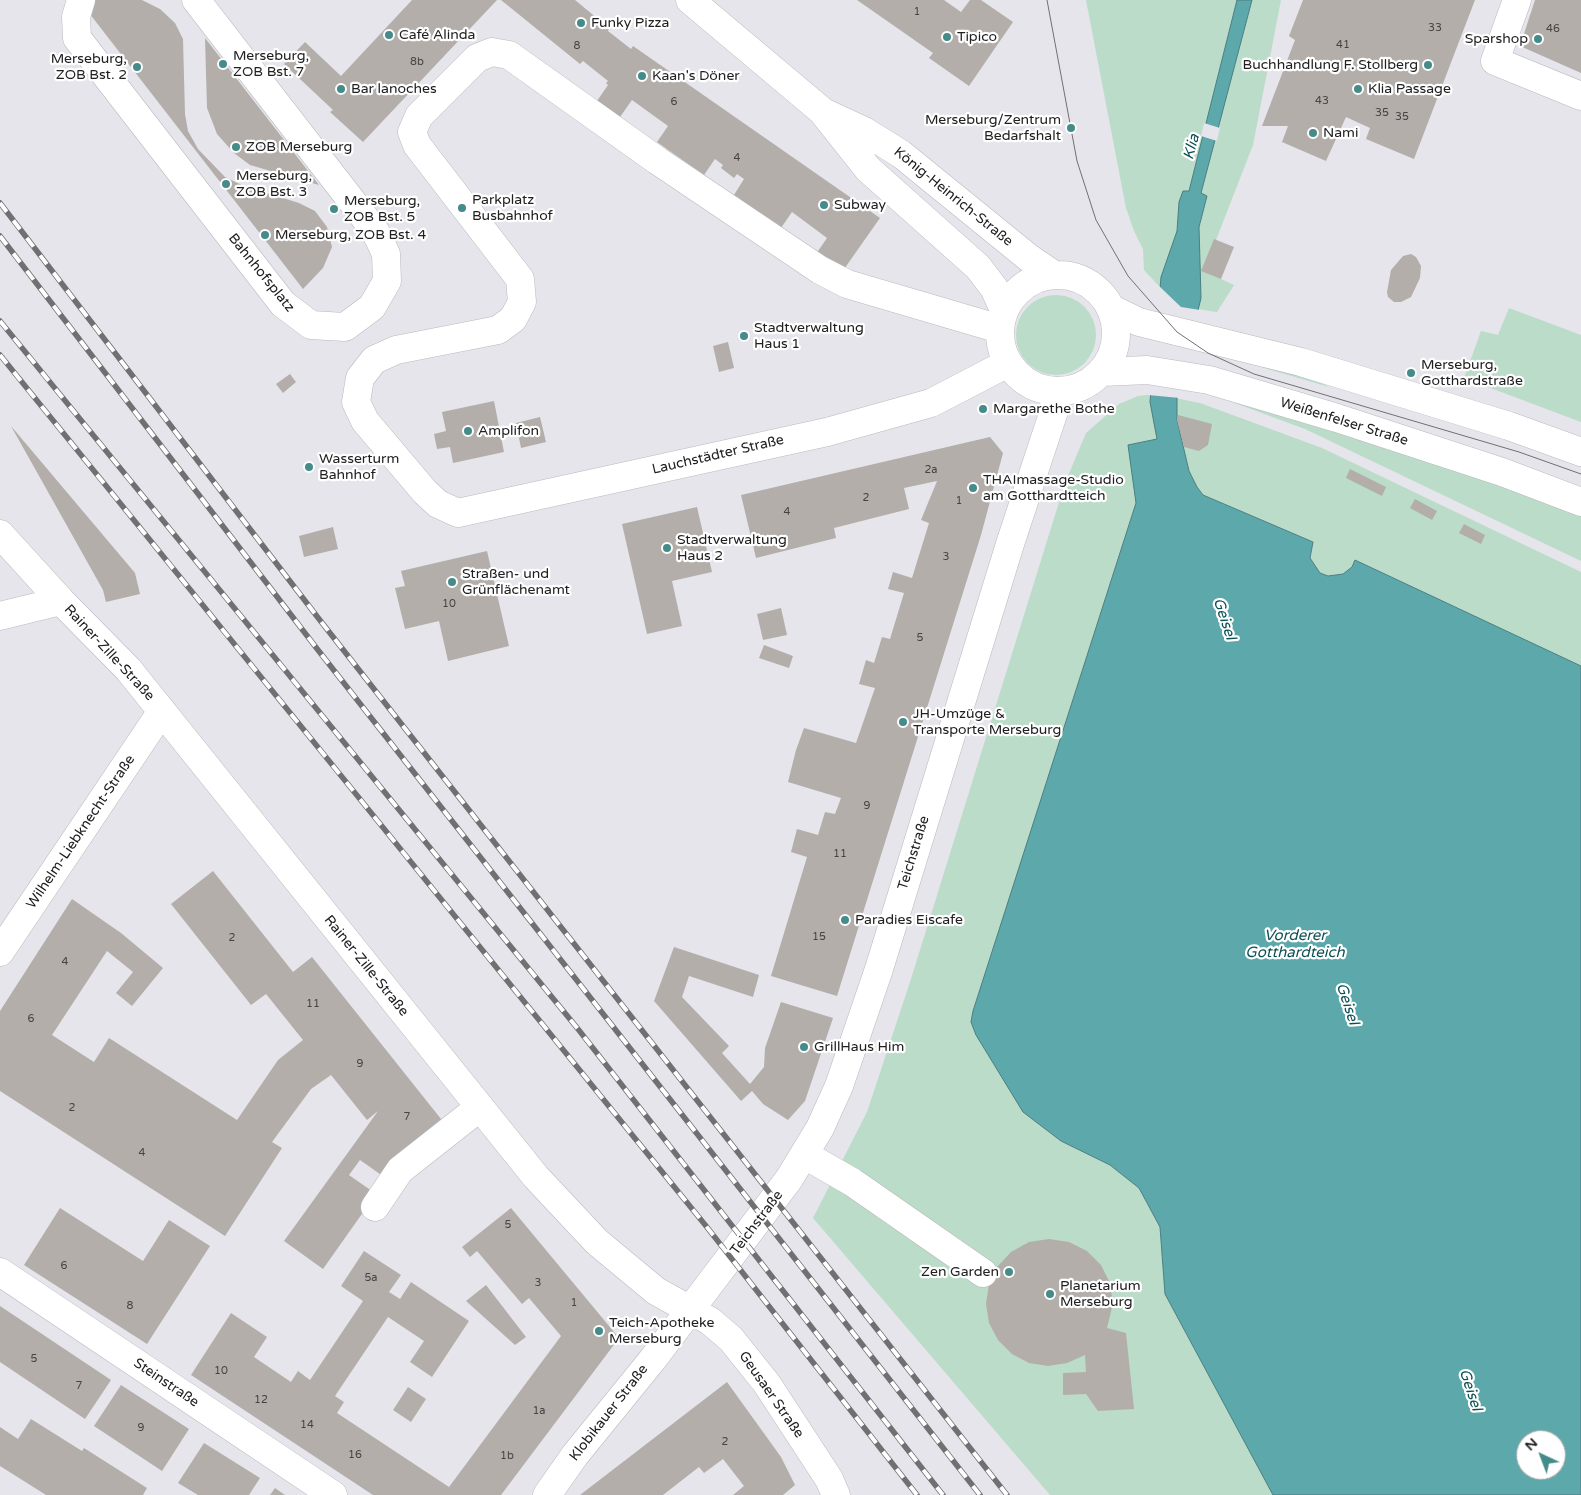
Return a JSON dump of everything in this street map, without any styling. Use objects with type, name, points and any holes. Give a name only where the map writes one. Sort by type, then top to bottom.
[{"type":"street","name":"Bahnhofsplatz","points":[[81,0],[76,17],[77,38],[283,304],[311,326],[345,327],[372,307],[387,281],[386,254],[381,243],[375,231],[196,0]]},
{"type":"street","name":"König-Heinrich-Straße","points":[[690,0],[822,111],[868,169],[978,266],[994,288],[1002,320]]},
{"type":"street","points":[[1518,0],[1495,60],[1581,96]]},
{"type":"street","name":"Lauchstädter Straße","points":[[1002,320],[847,284],[820,270],[658,161],[509,55],[492,52],[477,58],[419,116],[412,132],[417,145],[520,279],[522,302],[513,319],[498,330],[396,350],[374,360],[360,378],[356,402],[365,421],[425,492],[438,504],[458,513],[827,432],[931,403],[1008,363]]},
{"type":"street","name":"König-Heinrich-Straße","points":[[822,111],[864,131],[901,154],[1029,258],[1054,275]]},
{"type":"street","points":[[1054,275],[1071,276],[1081,279],[1099,292],[1110,308],[1115,325],[1115,340],[1110,357],[1102,372],[1089,382],[1075,389],[1055,391],[1030,384],[1014,372],[1008,363],[1001,347],[1002,320],[1013,296],[1023,286],[1035,279],[1054,275]]},
{"type":"street","points":[[1110,308],[1139,322],[1301,362],[1509,426],[1581,452]]},
{"type":"street","name":"Weißenfelser Straße","points":[[1102,372],[1147,370],[1209,380],[1337,418],[1553,490],[1581,502]]},
{"type":"street","name":"Teichstraße","points":[[691,1309],[790,1179],[805,1155],[839,1086],[879,969],[1010,544],[1054,411],[1055,391]]},
{"type":"street","points":[[1553,490],[1581,494]]},
{"type":"street","name":"Rainer-Zille-Straße","points":[[0,534],[60,601],[128,670],[536,1177],[597,1242],[656,1291],[691,1309]]},
{"type":"street","points":[[0,616],[60,601]]},
{"type":"street","name":"Wilhelm-Liebknecht-Straße","points":[[0,952],[162,711]]},
{"type":"street","points":[[375,1207],[400,1170],[480,1108]]},
{"type":"street","points":[[805,1155],[852,1182],[984,1272]]},
{"type":"street","name":"Steinstraße","points":[[0,1272],[333,1495]]},
{"type":"street","name":"Klobikauer Straße","points":[[547,1495],[575,1456],[691,1309]]},
{"type":"street","name":"Geusaer Straße","points":[[691,1309],[722,1330],[767,1384],[829,1479],[836,1495]]},
{"type":"green space","points":[[1086,0],[1281,0],[1253,145],[1216,240],[1221,279],[1234,285],[1217,312],[1197,309],[1169,297],[1144,270],[1143,249],[1126,208]]},
{"type":"green space","points":[[1056,295],[1071,298],[1084,307],[1093,320],[1096,335],[1093,350],[1084,363],[1071,372],[1056,375],[1041,372],[1028,363],[1019,350],[1016,335],[1019,320],[1028,307],[1041,298]]},
{"type":"green space","points":[[1509,308],[1581,335],[1581,422],[1464,378],[1481,331],[1498,335]]},
{"type":"green space","points":[[1246,362],[1300,372],[1329,387],[1268,369]]},
{"type":"green space","points":[[1155,394],[1200,403],[1322,448],[1581,572],[1581,666],[1356,560],[1352,567],[1343,574],[1328,576],[1320,573],[1310,558],[1313,542],[1203,495],[1197,487],[1136,504],[1043,795],[1061,1141],[1110,1165],[1139,1188],[1160,1227],[1165,1294],[1273,1495],[1050,1495],[813,1218],[867,1112],[911,979],[1065,483],[1086,433],[1119,404],[1138,396]]},
{"type":"green space","points":[[1230,396],[1581,514],[1581,561],[1305,429],[1235,403]]},
{"type":"water","name":"Vorderer Gotthardteich","points":[[1237,0],[1252,0],[1201,193],[1207,196],[1199,227],[1201,298],[1177,397],[1177,420],[1189,471],[1203,495],[1313,542],[1310,558],[1320,573],[1328,576],[1343,574],[1352,567],[1355,560],[1581,666],[1581,1495],[1273,1495],[1165,1294],[1160,1227],[1139,1188],[1110,1165],[1061,1141],[1023,1112],[976,1035],[971,1022],[1136,503],[1128,445],[1157,439],[1150,402],[1161,277],[1177,231],[1179,202],[1183,191],[1189,191]]},
{"type":"pier","points":[[1204,123],[1220,128],[1217,141],[1201,136]]},
{"type":"pier","points":[[1157,284],[1181,307],[1200,310],[1180,398],[1148,395]]},
{"type":"building","points":[[79,0],[142,0],[160,9],[175,23],[183,39],[185,114],[188,131],[198,149],[225,177],[244,186],[299,203],[315,211],[327,227],[332,247],[323,268],[303,289]]},
{"type":"building","points":[[412,0],[497,0],[363,142],[330,112],[333,110],[284,64],[305,42],[341,76]]},
{"type":"building","points":[[501,0],[575,0],[609,28],[608,31],[631,49],[633,46],[880,218],[842,272],[816,254],[827,238],[792,212],[781,228],[734,195],[744,179],[737,174],[734,178],[721,168],[723,165],[715,159],[704,175],[657,142],[668,126],[632,100],[620,117],[597,101],[608,85],[606,83],[608,81],[583,61],[580,64]]},
{"type":"building","points":[[857,0],[944,0],[961,12],[970,0],[981,0],[1013,22],[969,86],[929,58],[933,53]]},
{"type":"building","name":"Klia Passage","points":[[1303,0],[1475,0],[1414,159],[1366,139],[1370,128],[1346,117],[1326,161],[1282,142],[1288,126],[1262,126],[1295,40],[1289,36]]},
{"type":"building","points":[[1535,0],[1581,0],[1581,73],[1520,46]]},
{"type":"building","points":[[205,38],[319,185],[250,165],[234,153],[217,134],[207,108]]},
{"type":"building","points":[[1214,239],[1234,247],[1221,279],[1201,271]]},
{"type":"building","points":[[1411,254],[1416,257],[1421,266],[1420,278],[1411,297],[1401,302],[1394,302],[1388,297],[1387,292],[1391,270],[1403,256]]},
{"type":"building","points":[[728,342],[734,368],[719,372],[713,346]]},
{"type":"building","points":[[290,374],[296,382],[283,393],[276,384]]},
{"type":"building","points":[[494,401],[504,452],[453,463],[450,447],[437,449],[434,434],[446,431],[442,412]]},
{"type":"building","points":[[1178,415],[1212,424],[1208,445],[1199,451],[1184,447],[1177,420]]},
{"type":"building","points":[[540,417],[546,442],[521,448],[516,423]]},
{"type":"building","points":[[11,426],[135,573],[140,594],[106,602],[103,590]]},
{"type":"building","points":[[990,437],[1003,453],[981,535],[837,996],[771,976],[807,857],[791,852],[797,829],[818,835],[825,812],[835,814],[841,798],[788,782],[796,750],[804,728],[856,743],[875,688],[859,684],[866,660],[874,663],[882,637],[890,639],[904,593],[888,589],[893,572],[912,578],[929,523],[921,520],[937,481],[904,488],[909,509],[834,528],[836,538],[756,558],[741,495]]},
{"type":"building","points":[[1350,469],[1386,487],[1382,496],[1346,478]]},
{"type":"building","points":[[1415,499],[1437,511],[1432,520],[1410,508]]},
{"type":"building","name":"Stadtverwaltung Haus 2","points":[[697,507],[712,572],[672,581],[682,626],[647,634],[622,524]]},
{"type":"building","points":[[1464,524],[1485,535],[1481,544],[1459,533]]},
{"type":"building","points":[[333,527],[338,549],[304,557],[299,536]]},
{"type":"building","points":[[487,551],[509,646],[448,661],[439,621],[405,629],[395,588],[405,586],[401,571]]},
{"type":"building","points":[[781,608],[787,635],[763,640],[757,614]]},
{"type":"building","points":[[764,645],[793,656],[789,668],[759,658]]},
{"type":"building","points":[[213,871],[293,972],[312,957],[445,1124],[387,1179],[360,1160],[349,1175],[376,1194],[323,1269],[284,1241],[378,1111],[367,1120],[331,1075],[311,1089],[272,1142],[282,1148],[225,1236],[0,1091],[0,1011],[72,899],[121,933],[163,968],[132,1006],[116,993],[133,972],[107,951],[52,1035],[94,1062],[109,1038],[237,1120],[278,1060],[303,1040],[266,994],[251,1005],[171,904]]},
{"type":"building","points":[[674,947],[759,975],[753,997],[689,976],[682,997],[729,1046],[722,1053],[750,1084],[764,1067],[765,1048],[781,1002],[833,1018],[805,1101],[788,1120],[763,1104],[752,1091],[741,1101],[654,1001]]},
{"type":"building","points":[[60,1208],[143,1261],[169,1220],[210,1246],[147,1344],[24,1265]]},
{"type":"building","points":[[511,1208],[619,1338],[501,1495],[373,1495],[191,1375],[231,1313],[267,1337],[254,1357],[291,1382],[298,1371],[310,1380],[363,1301],[341,1286],[364,1251],[401,1275],[389,1292],[400,1299],[411,1282],[469,1321],[432,1377],[410,1362],[424,1341],[388,1317],[335,1396],[344,1402],[337,1413],[449,1487],[561,1336],[529,1298],[522,1304],[477,1251],[470,1257],[462,1247]]},
{"type":"building","name":"Planetarium Merseburg","points":[[1049,1239],[1069,1242],[1087,1251],[1101,1265],[1110,1283],[1113,1303],[1107,1328],[1126,1333],[1134,1409],[1098,1411],[1086,1394],[1063,1395],[1063,1373],[1086,1372],[1085,1355],[1067,1363],[1048,1366],[1029,1363],[1012,1354],[998,1340],[989,1323],[986,1304],[989,1284],[997,1267],[1011,1252],[1029,1242]]},
{"type":"building","points":[[486,1285],[526,1337],[515,1345],[466,1301]]},
{"type":"building","points":[[0,1306],[111,1380],[85,1419],[0,1362]]},
{"type":"building","points":[[727,1382],[781,1457],[795,1485],[783,1495],[733,1495],[744,1486],[723,1459],[704,1473],[699,1467],[663,1495],[580,1495]]},
{"type":"building","points":[[121,1385],[189,1429],[162,1471],[94,1426]]},
{"type":"building","points":[[408,1387],[426,1399],[411,1422],[393,1410]]},
{"type":"building","points":[[31,1419],[82,1451],[84,1448],[147,1488],[143,1495],[46,1495],[0,1466],[0,1427],[18,1439]]},
{"type":"building","points":[[204,1443],[260,1478],[249,1495],[198,1495],[178,1483]]},
{"type":"building","points":[[275,1488],[285,1495],[270,1495]]},
{"type":"tram line","points":[[1047,0],[1077,161],[1096,220],[1128,276],[1177,332],[1208,353],[1254,374],[1519,452],[1581,474]]},
{"type":"railway","points":[[0,203],[319,619],[1007,1495]]},
{"type":"railway","points":[[0,236],[318,650],[980,1495]]},
{"type":"railway","points":[[0,321],[578,1029],[943,1495]]},
{"type":"railway","points":[[0,355],[706,1226],[917,1495]]},
{"type":"place","name":"Funky Pizza","points":[[581,23]]},
{"type":"place","name":"Café Alinda","points":[[389,35]]},
{"type":"place","name":"Tipico","points":[[947,37]]},
{"type":"place","name":"Sparshop","points":[[1538,39]]},
{"type":"place","name":"Merseburg, ZOB Bst. 7","points":[[223,64]]},
{"type":"place","name":"Buchhandlung F. Stollberg","points":[[1428,65]]},
{"type":"place","name":"Merseburg, ZOB Bst. 2","points":[[137,67]]},
{"type":"place","name":"Kaan's Döner","points":[[642,76]]},
{"type":"place","name":"Bar lanoches","points":[[341,89]]},
{"type":"place","name":"Klia Passage","points":[[1358,89]]},
{"type":"place","name":"Merseburg/Zentrum Bedarfshalt","points":[[1071,128]]},
{"type":"place","name":"Nami","points":[[1313,133]]},
{"type":"place","name":"ZOB Merseburg","points":[[236,147]]},
{"type":"place","name":"Merseburg, ZOB Bst. 3","points":[[226,184]]},
{"type":"place","name":"Subway","points":[[824,205]]},
{"type":"place","name":"Parkplatz Busbahnhof","points":[[462,208]]},
{"type":"place","name":"Merseburg, ZOB Bst. 5","points":[[334,209]]},
{"type":"place","name":"Merseburg, ZOB Bst. 4","points":[[265,235]]},
{"type":"place","name":"Stadtverwaltung Haus 1","points":[[744,336]]},
{"type":"place","name":"Merseburg, Gotthardstraße","points":[[1411,373]]},
{"type":"place","name":"Margarethe Bothe","points":[[983,409]]},
{"type":"place","name":"Amplifon","points":[[468,431]]},
{"type":"place","name":"Wasserturm Bahnhof","points":[[309,467]]},
{"type":"place","name":"THAImassage-Studio am Gotthardtteich","points":[[973,488]]},
{"type":"place","name":"Stadtverwaltung Haus 2","points":[[667,548]]},
{"type":"place","name":"Straßen- und Grünflächenamt","points":[[452,582]]},
{"type":"place","name":"JH-Umzüge & Transporte Merseburg","points":[[903,722]]},
{"type":"place","name":"Paradies Eiscafe","points":[[845,920]]},
{"type":"place","name":"GrillHaus Him","points":[[804,1047]]},
{"type":"place","name":"Zen Garden","points":[[1009,1272]]},
{"type":"place","name":"Planetarium Merseburg","points":[[1050,1294]]},
{"type":"place","name":"Teich-Apotheke Merseburg","points":[[599,1331]]},
{"type":"water label","name":"Klia","points":[[1192,147]]},
{"type":"water label","name":"Geisel","points":[[1224,619]]},
{"type":"water label","name":"Geisel","points":[[1347,1004]]},
{"type":"water label","name":"Geisel","points":[[1470,1390]]}]
